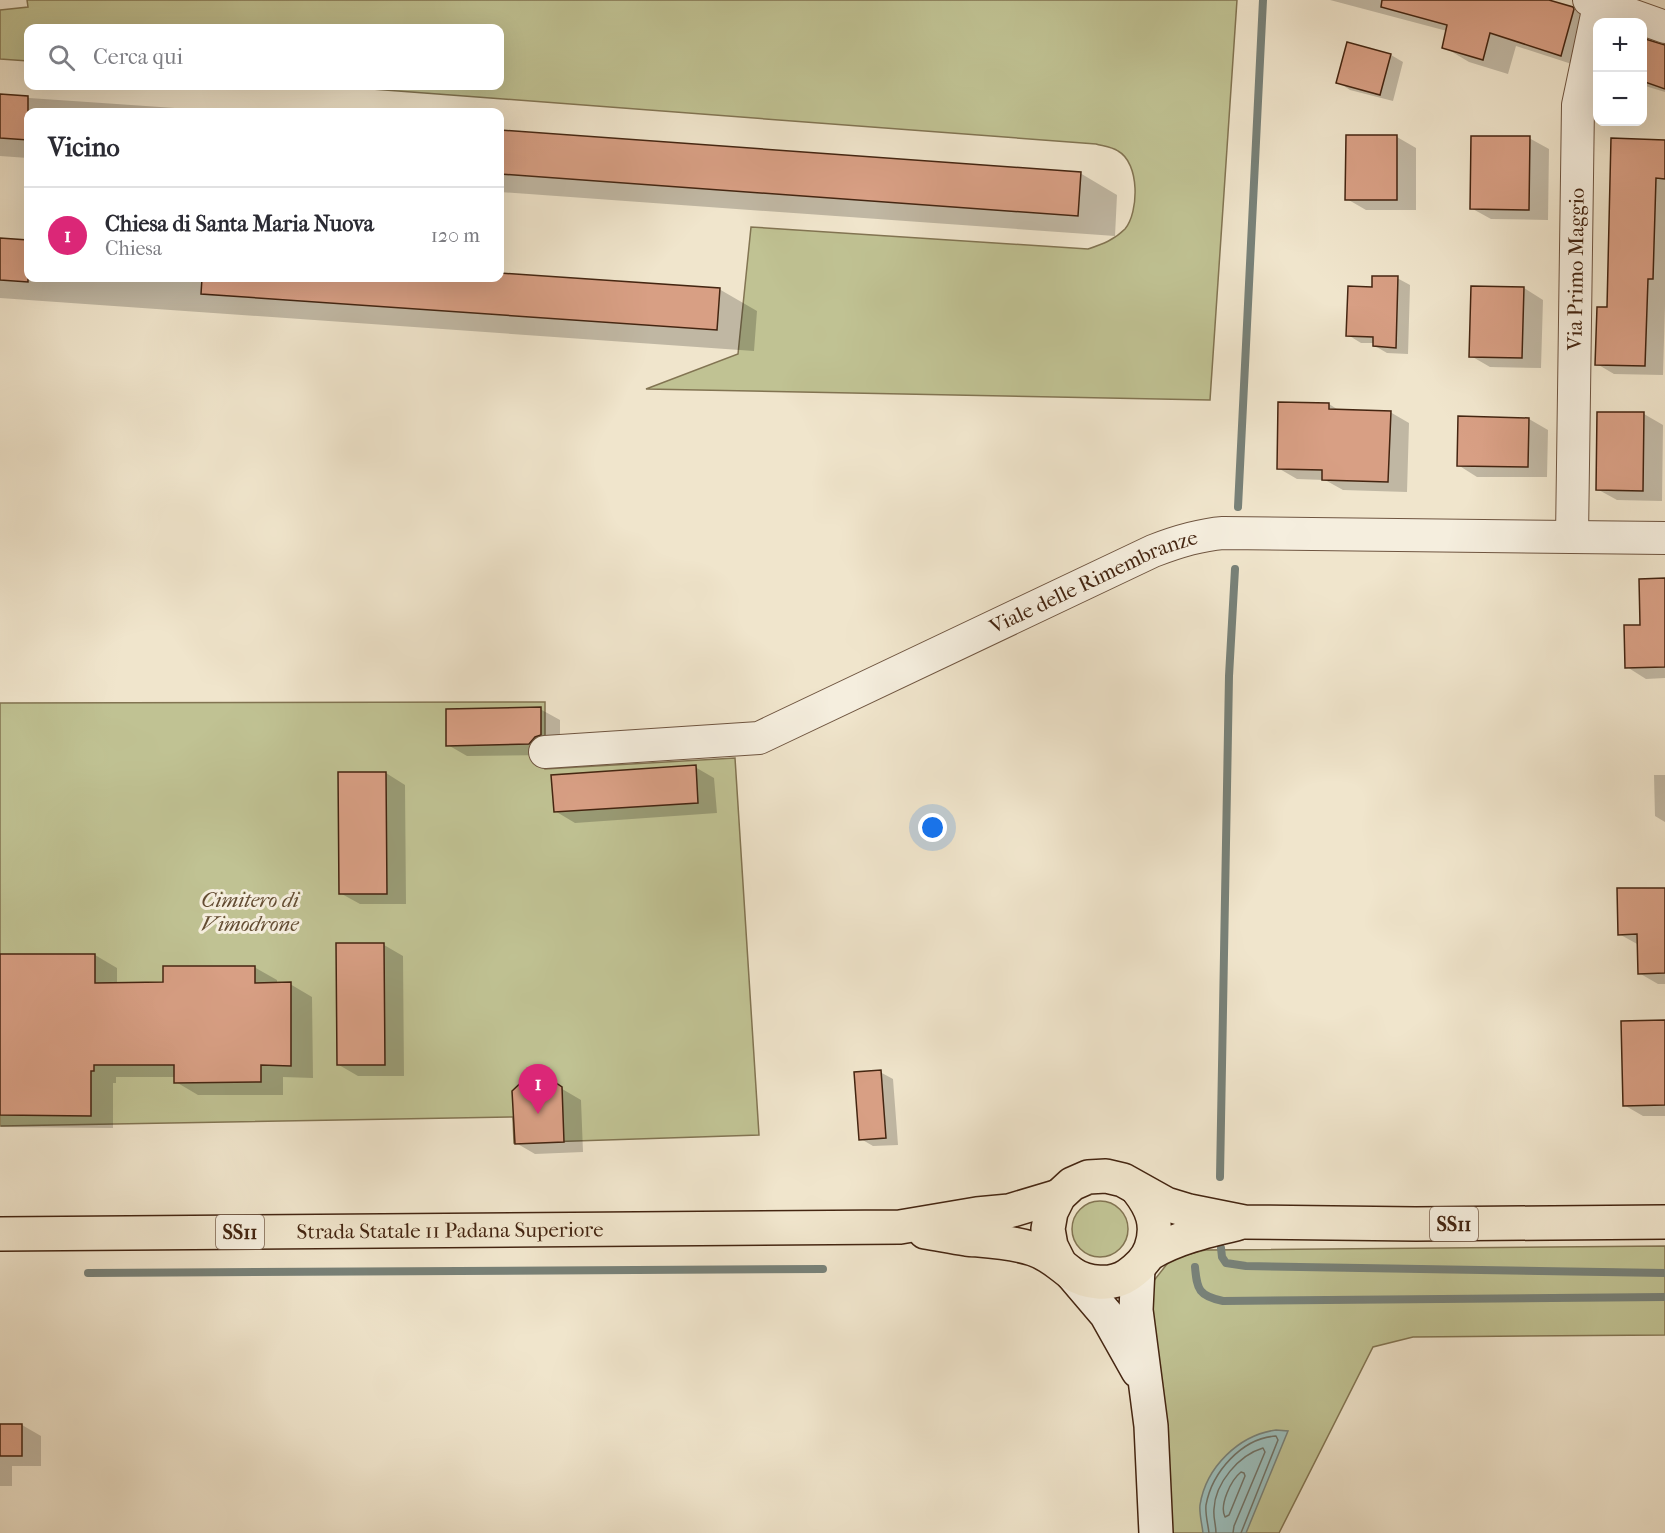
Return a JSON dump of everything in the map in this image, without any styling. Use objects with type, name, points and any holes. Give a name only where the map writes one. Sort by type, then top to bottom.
[{"type":"main road","name":"Strada Statale 11 Padana Superiore","points":[[0,1234],[900,1227],[1009,1211],[1059,1196],[1072,1184],[1088,1177],[1106,1176],[1123,1180],[1166,1204],[1244,1222],[1416,1224],[1665,1222]]},
{"type":"main road","points":[[1138,1190],[1149,1203],[1154,1220],[1155,1237],[1144,1261]]},
{"type":"main road","points":[[1059,1196],[1051,1212],[1048,1229],[1051,1246],[1066,1268]]},
{"type":"main road","name":"Strada Statale 11 Padana Superiore","points":[[900,1227],[1034,1249],[1089,1281],[1106,1282],[1124,1278],[1163,1246],[1196,1234],[1244,1222]]},
{"type":"street","points":[[1594,1],[1665,27]]},
{"type":"street","name":"Via Primo Maggio","points":[[1572,537],[1578,105],[1598,10],[1594,1]]},
{"type":"street","name":"Viale delle Rimembranze","points":[[545,752],[759,738],[1153,551],[1193,537],[1223,533],[1665,538]]},
{"type":"street","points":[[1144,1261],[1136,1310],[1151,1426],[1156,1533]]},
{"type":"street","points":[[1066,1268],[1106,1314],[1144,1381]]},
{"type":"green space","points":[[27,0],[1237,0],[1210,400],[646,389],[738,354],[751,227],[1088,249],[1121,233],[1130,221],[1133,211],[1134,176],[1125,157],[1110,148],[1096,144],[385,90],[504,90],[504,24],[24,24],[24,61],[0,59],[0,10],[28,7]]},
{"type":"green space","name":"Cimitero di Vimodrone","points":[[545,702],[545,769],[735,758],[759,1135],[514,1143],[513,1117],[0,1126],[0,703]]},
{"type":"green space","points":[[1100,1201],[1111,1203],[1120,1209],[1126,1218],[1128,1229],[1126,1240],[1120,1249],[1111,1255],[1100,1257],[1089,1255],[1080,1249],[1074,1240],[1072,1229],[1074,1218],[1080,1209],[1089,1203]]},
{"type":"green space","points":[[1665,1246],[1665,1335],[1413,1337],[1373,1347],[1279,1533],[1169,1533],[1148,1320],[1152,1283],[1171,1259],[1205,1250]]},
{"type":"water","points":[[1276,1430],[1288,1431],[1246,1533],[1203,1533],[1200,1505],[1203,1491],[1217,1466],[1226,1455],[1249,1438]]},
{"type":"building","points":[[1382,0],[1549,0],[1574,9],[1561,56],[1490,33],[1483,60],[1442,48],[1447,25],[1381,7]]},
{"type":"building","points":[[1647,40],[1665,45],[1665,89],[1647,83]]},
{"type":"building","points":[[1347,42],[1391,54],[1380,95],[1336,83]]},
{"type":"building","points":[[0,94],[28,96],[28,108],[24,108],[24,140],[0,138]]},
{"type":"building","points":[[504,130],[1081,172],[1078,216],[504,174]]},
{"type":"building","points":[[1346,135],[1397,135],[1397,200],[1345,200]]},
{"type":"building","points":[[1471,136],[1530,136],[1529,210],[1470,209]]},
{"type":"building","points":[[1611,138],[1665,140],[1665,179],[1656,178],[1653,279],[1648,279],[1645,366],[1595,365],[1597,307],[1607,307]]},
{"type":"building","points":[[0,238],[24,240],[24,282],[0,280]]},
{"type":"building","points":[[504,273],[720,288],[717,330],[201,294],[202,282],[504,282]]},
{"type":"building","points":[[1372,276],[1398,276],[1396,348],[1373,346],[1373,337],[1346,336],[1348,286],[1372,287]]},
{"type":"building","points":[[1471,286],[1524,287],[1522,358],[1469,357]]},
{"type":"building","points":[[1278,402],[1329,403],[1329,409],[1391,411],[1388,482],[1322,480],[1322,470],[1277,469]]},
{"type":"building","points":[[1597,412],[1644,412],[1643,491],[1596,490]]},
{"type":"building","points":[[1458,416],[1529,418],[1528,467],[1457,466]]},
{"type":"building","points":[[1665,578],[1665,667],[1625,668],[1624,625],[1640,625],[1639,579]]},
{"type":"building","points":[[541,707],[541,735],[535,737],[529,744],[446,746],[446,709]]},
{"type":"building","points":[[696,765],[698,803],[554,812],[551,775]]},
{"type":"building","points":[[338,772],[386,772],[387,894],[339,894]]},
{"type":"building","points":[[1617,888],[1665,888],[1665,973],[1638,974],[1637,934],[1618,935]]},
{"type":"building","points":[[336,943],[384,943],[385,1065],[337,1065]]},
{"type":"building","points":[[0,954],[95,954],[95,983],[163,982],[163,966],[255,966],[255,983],[291,982],[291,1066],[261,1065],[261,1082],[174,1083],[174,1065],[94,1065],[94,1071],[91,1071],[91,1116],[0,1115]]},
{"type":"building","points":[[1665,1020],[1665,1105],[1623,1106],[1621,1021]]},
{"type":"building","points":[[881,1070],[886,1138],[859,1140],[854,1072]]},
{"type":"building","points":[[544,1075],[562,1087],[564,1142],[515,1144],[512,1091],[527,1077]]},
{"type":"building","points":[[0,1424],[22,1424],[22,1456],[0,1456]]},
{"type":"waterway","points":[[1238,507],[1263,0]]},
{"type":"waterway","points":[[1220,1177],[1229,676],[1235,569]]},
{"type":"waterway","points":[[1221,1248],[1222,1257],[1226,1263],[1246,1266],[1665,1273]]},
{"type":"waterway","points":[[1195,1267],[1198,1287],[1201,1291],[1209,1297],[1223,1301],[1665,1297]]},
{"type":"waterway","points":[[88,1273],[823,1269]]},
{"type":"place","name":"Chiesa di Santa Maria Nuova","points":[[538,1114]]}]
